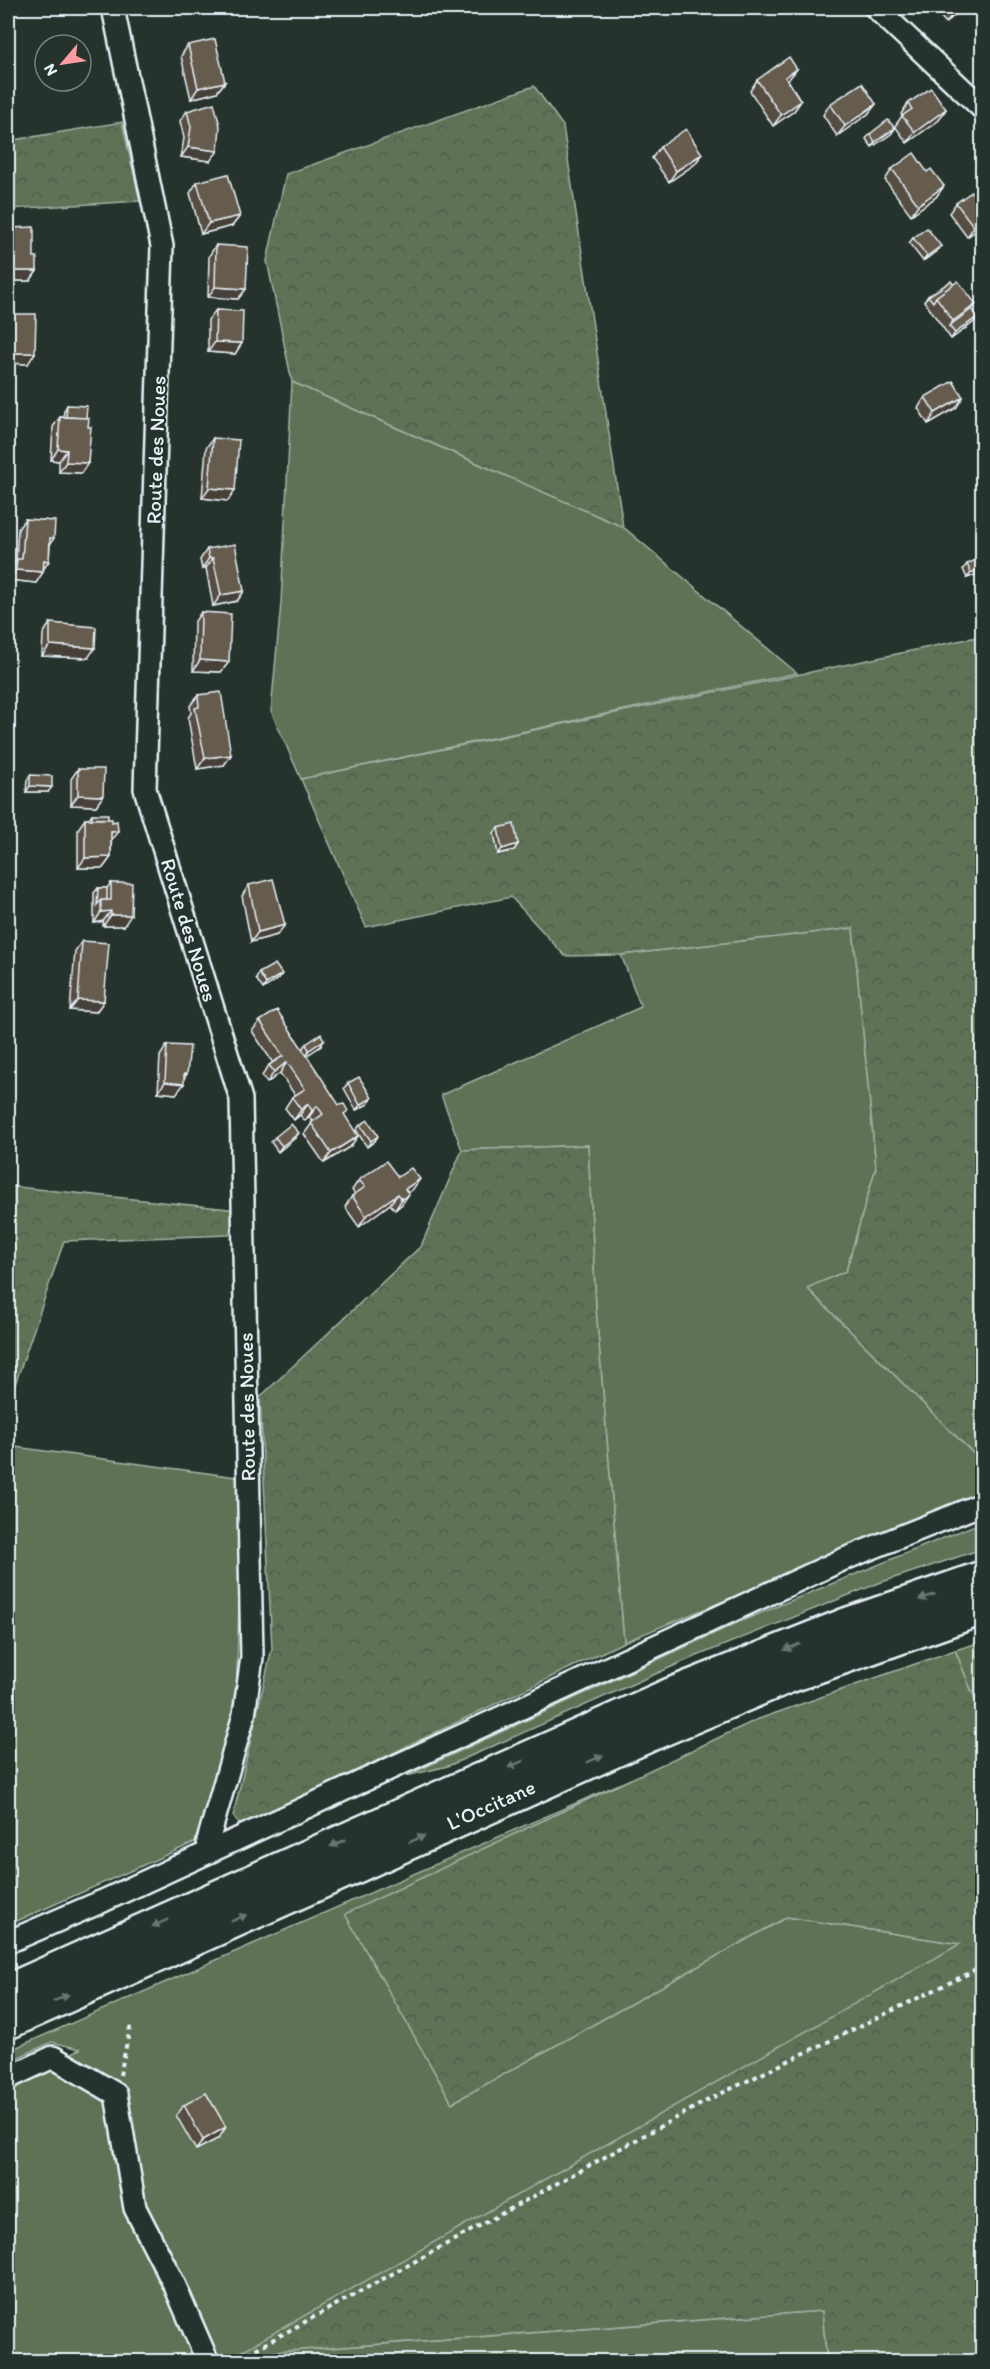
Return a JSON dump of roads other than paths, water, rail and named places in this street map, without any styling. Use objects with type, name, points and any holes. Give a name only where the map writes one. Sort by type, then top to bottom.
[{"type":"highway","name":"L'Occitane","points":[[8,1991],[668,1696],[846,1625],[982,1578]]},
{"type":"highway","name":"L'Occitane","points":[[8,2022],[663,1728],[786,1677],[982,1608]]},
{"type":"street","name":"Route des Noues","points":[[113,8],[162,246],[145,789],[241,1099],[252,1658],[244,1715],[208,1841],[212,1849]]},
{"type":"street","points":[[876,8],[982,108]]},
{"type":"street","points":[[8,1942],[103,1901],[842,1560],[982,1504]]},
{"type":"street","points":[[8,2078],[53,2058],[116,2094],[135,2208],[175,2286],[208,2361]]}]
